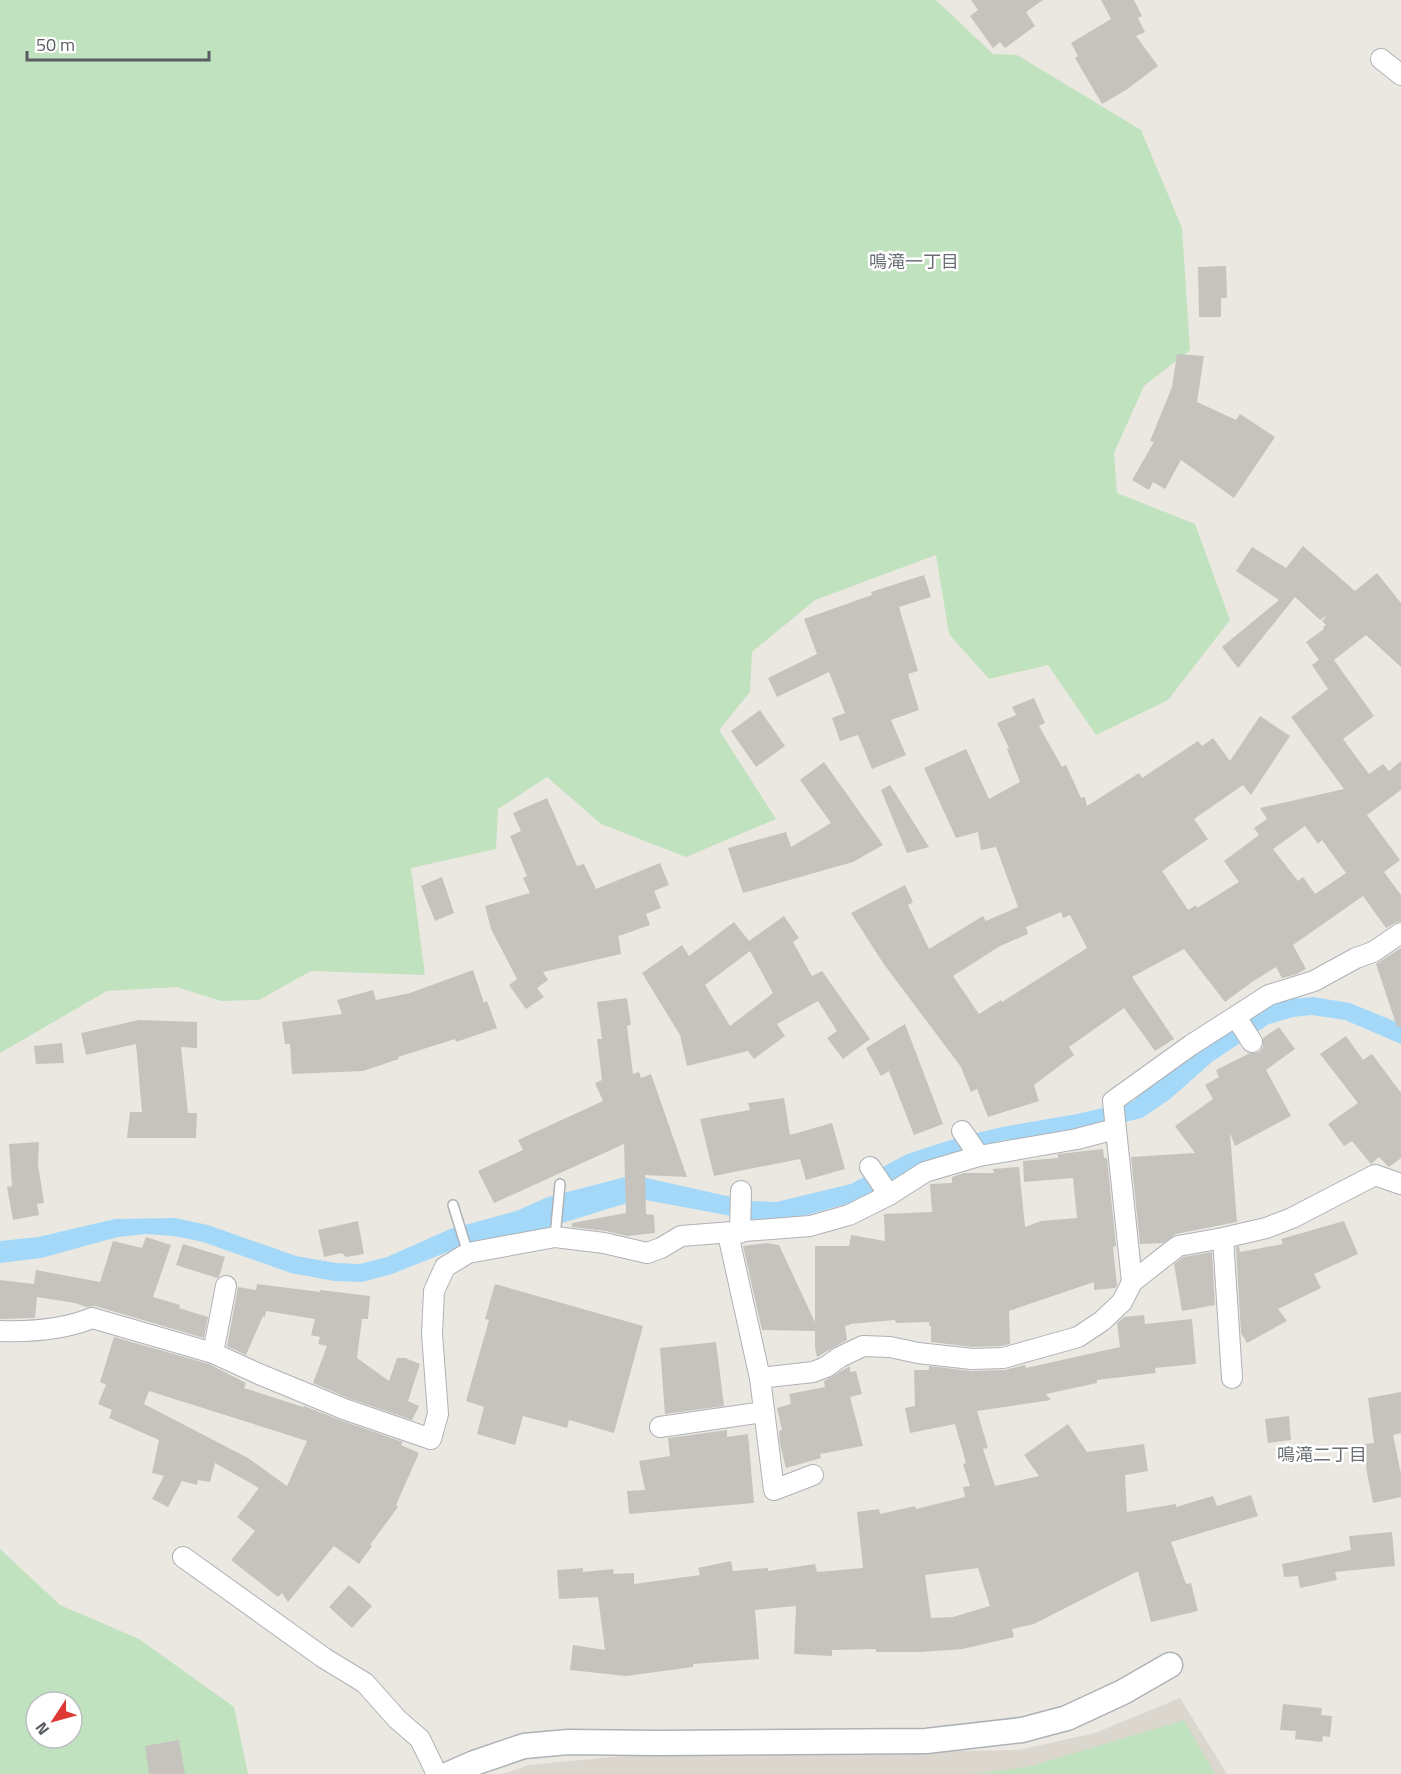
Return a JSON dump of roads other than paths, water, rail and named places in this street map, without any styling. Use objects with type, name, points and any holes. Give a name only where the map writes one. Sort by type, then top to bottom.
[{"type":"street","points":[[1381,59],[1401,75]]},
{"type":"street","points":[[1132,1282],[1113,1101],[1191,1045],[1269,996],[1314,981],[1356,958],[1373,952],[1401,933]]},
{"type":"street","points":[[1236,1017],[1252,1042]]},
{"type":"street","points":[[0,1330],[36,1331],[84,1322],[92,1318],[213,1353],[344,1409],[431,1439],[438,1414],[432,1334],[434,1291],[445,1267],[468,1253],[555,1238],[604,1243],[647,1253],[681,1236],[736,1227],[810,1226],[849,1215],[889,1196],[925,1172],[979,1156],[1077,1139],[1115,1129]]},
{"type":"street","points":[[962,1131],[979,1156]]},
{"type":"street","points":[[870,1167],[889,1196]]},
{"type":"street","points":[[760,1377],[813,1372],[863,1346],[890,1347],[918,1353],[972,1359],[1002,1358],[1078,1337],[1102,1321],[1122,1302],[1132,1282],[1178,1246],[1266,1228],[1292,1218],[1375,1175],[1401,1184]]},
{"type":"street","points":[[741,1191],[736,1227],[760,1377],[774,1490],[813,1475]]},
{"type":"street","points":[[1222,1238],[1232,1378]]},
{"type":"street","points":[[213,1353],[226,1286]]},
{"type":"street","points":[[660,1427],[764,1412]]},
{"type":"street","points":[[183,1557],[324,1658],[365,1683],[397,1719],[420,1739],[437,1774]]},
{"type":"street","points":[[449,1774],[524,1746],[568,1742],[926,1741],[1022,1730],[1067,1718],[1123,1692],[1170,1665]]},
{"type":"lane","points":[[555,1238],[560,1184]]},
{"type":"lane","points":[[453,1205],[468,1253]]},
{"type":"water","points":[[1313,997],[1350,1003],[1401,1024],[1401,1044],[1345,1020],[1312,1015],[1293,1017],[1269,1024],[1213,1061],[1170,1099],[1142,1118],[1081,1132],[1005,1140],[961,1152],[911,1169],[857,1201],[807,1215],[777,1220],[748,1219],[640,1199],[546,1228],[455,1249],[392,1274],[362,1282],[334,1281],[291,1273],[203,1242],[174,1236],[146,1234],[118,1237],[41,1258],[0,1263],[0,1241],[38,1237],[115,1219],[175,1218],[208,1225],[296,1256],[336,1263],[360,1264],[387,1257],[450,1229],[516,1211],[548,1197],[633,1175],[749,1201],[776,1202],[851,1184],[907,1154],[957,1138],[1133,1101],[1204,1044],[1276,1000]]},
{"type":"district","name":"鳴滝一丁目","points":[[914,261]]},
{"type":"district","name":"鳴滝二丁目","points":[[1322,1454]]}]
